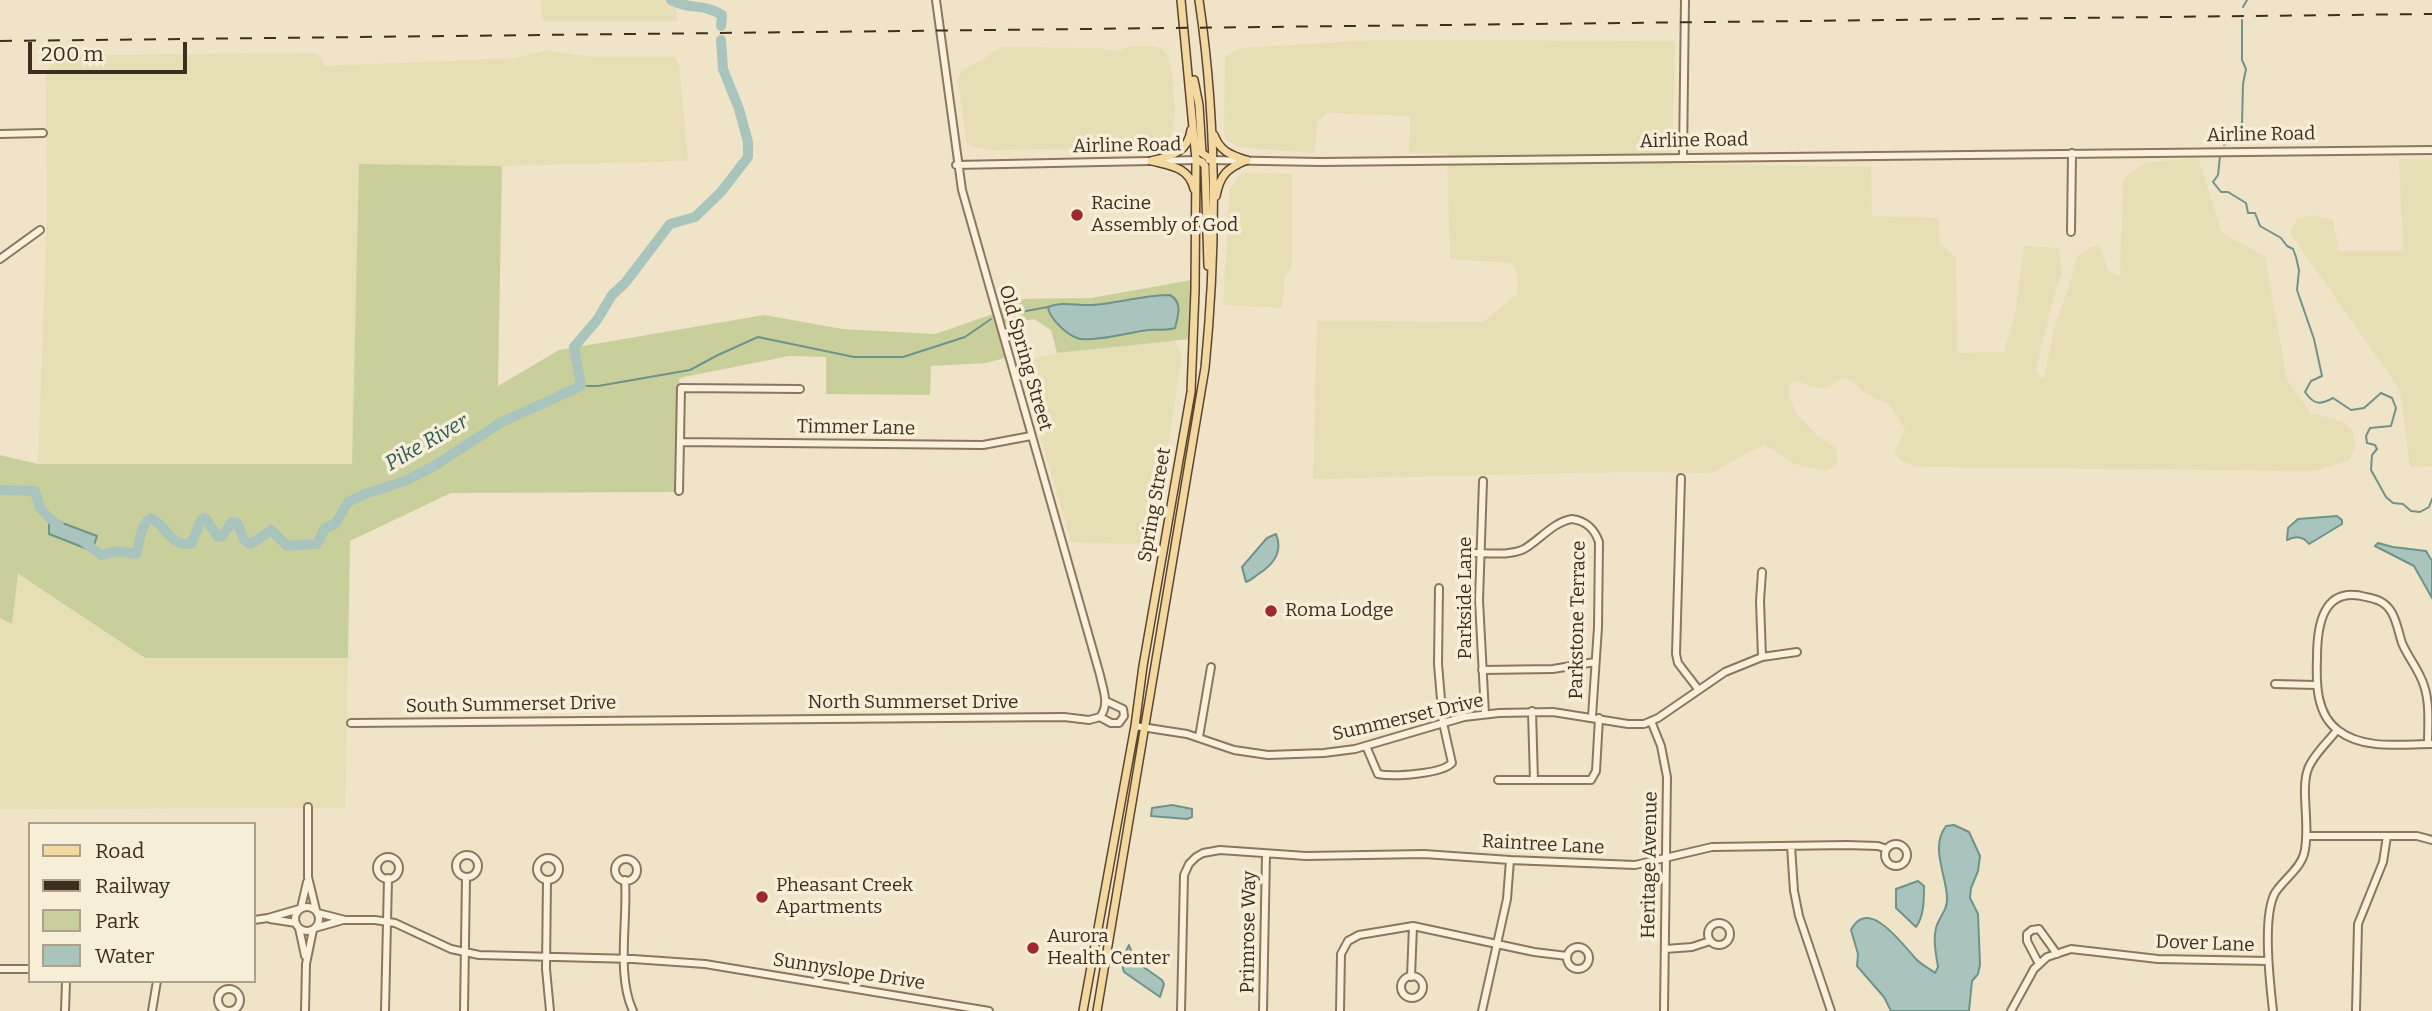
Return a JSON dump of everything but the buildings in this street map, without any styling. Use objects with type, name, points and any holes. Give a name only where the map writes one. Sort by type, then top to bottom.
[{"type":"main road","name":"Spring Street","points":[[1083,1011],[1135,726],[1191,392],[1196,160],[1181,0]]},
{"type":"main road","name":"Spring Street","points":[[1097,1011],[1205,368],[1213,214],[1211,123],[1199,0]]},
{"type":"main road","points":[[1188,59],[1198,94],[1202,153],[1212,160]]},
{"type":"main road","points":[[1151,161],[1168,157],[1185,148],[1190,139],[1193,109]]},
{"type":"main road","points":[[1211,123],[1220,147],[1230,155],[1247,160]]},
{"type":"main road","points":[[1196,160],[1205,166],[1205,223],[1210,300]]},
{"type":"main road","points":[[1213,214],[1218,184],[1223,173],[1247,160]]},
{"type":"main road","points":[[1151,161],[1186,172],[1196,199]]},
{"type":"street","name":"Old Spring Street","points":[[936,0],[956,165],[1106,701]]},
{"type":"street","points":[[1683,157],[1685,0]]},
{"type":"street","points":[[0,134],[43,133]]},
{"type":"street","name":"Airline Road","points":[[956,165],[1196,160],[2432,150]]},
{"type":"street","points":[[2071,232],[2072,153]]},
{"type":"street","points":[[0,259],[40,230]]},
{"type":"street","points":[[679,491],[681,388],[800,389]]},
{"type":"street","name":"Timmer Lane","points":[[680,442],[983,445],[1031,436]]},
{"type":"street","points":[[1681,478],[1676,654],[1678,663],[1698,689]]},
{"type":"street","name":"Parkside Lane","points":[[1483,481],[1476,553],[1485,714]]},
{"type":"street","name":"Parkstone Terrace","points":[[1476,553],[1511,553],[1522,550],[1564,520],[1578,520],[1590,525],[1599,542],[1595,662],[1596,771],[1591,780],[1534,780]]},
{"type":"street","points":[[1762,572],[1762,657]]},
{"type":"street","points":[[1366,746],[1378,774],[1388,776],[1447,769],[1452,764],[1444,723],[1438,664],[1439,589]]},
{"type":"street","points":[[2358,595],[2381,601],[2392,613],[2403,644],[2427,694],[2430,744],[2375,744],[2353,739],[2337,730],[2323,711],[2316,685],[2318,629],[2326,609],[2336,600],[2358,595]]},
{"type":"street","points":[[1651,721],[1725,671],[1762,657],[1797,652]]},
{"type":"street","points":[[1482,670],[1553,669],[1595,662]]},
{"type":"street","points":[[1199,737],[1211,667]]},
{"type":"street","points":[[2276,684],[2316,685]]},
{"type":"street","points":[[1100,717],[1105,710],[1106,701]]},
{"type":"street","name":"North Summerset Drive","points":[[670,720],[1064,717],[1089,720],[1100,717],[1111,723],[1119,723],[1124,716],[1123,709],[1106,701]]},
{"type":"street","points":[[1498,780],[1534,780],[1532,711]]},
{"type":"street","name":"Summerset Drive","points":[[1135,726],[1199,737],[1234,750],[1268,755],[1339,752],[1485,714],[1532,711],[1628,724],[1651,721]]},
{"type":"street","name":"South Summerset Drive","points":[[351,723],[670,720]]},
{"type":"street","name":"Heritage Avenue","points":[[1651,721],[1661,746],[1667,777],[1664,1011]]},
{"type":"street","points":[[2273,1011],[2268,961],[2270,912],[2274,894],[2303,859],[2308,836],[2305,778],[2309,766],[2337,730]]},
{"type":"street","points":[[306,964],[295,915],[300,908],[308,877],[308,807]]},
{"type":"street","points":[[2308,836],[2417,836],[2432,839]]},
{"type":"street","points":[[2356,1011],[2358,924],[2383,862],[2387,836]]},
{"type":"street","points":[[1791,846],[1794,891],[1799,916],[1831,1011]]},
{"type":"street","name":"Raintree Lane","points":[[1181,1011],[1183,882],[1186,870],[1196,857],[1203,853],[1220,850],[1311,856],[1412,853],[1634,865],[1712,847],[1878,846],[1887,849]]},
{"type":"street","name":"Primrose Way","points":[[1263,1011],[1266,854]]},
{"type":"street","points":[[1482,1011],[1507,899],[1510,860]]},
{"type":"street","points":[[305,1011],[306,964],[314,929],[320,919],[308,877]]},
{"type":"street","points":[[464,1011],[466,877]]},
{"type":"street","points":[[385,1011],[388,878]]},
{"type":"street","points":[[547,880],[546,957],[550,1011]]},
{"type":"street","points":[[625,880],[626,990],[633,1011]]},
{"type":"street","points":[[256,920],[308,906],[345,919]]},
{"type":"street","points":[[268,918],[297,925],[305,931],[345,919]]},
{"type":"street","name":"Sunnyslope Drive","points":[[345,919],[387,921],[465,953],[705,964],[989,1011]]},
{"type":"street","points":[[1411,976],[1413,926]]},
{"type":"street","points":[[1340,1011],[1341,954],[1348,942],[1363,934],[1413,926],[1567,956]]},
{"type":"street","points":[[2011,1011],[2034,969],[2047,957],[2057,954],[2039,929],[2027,934],[2026,941],[2039,964]]},
{"type":"street","points":[[1665,948],[1692,947],[1710,941]]},
{"type":"street","name":"Dover Lane","points":[[2057,954],[2071,949],[2140,957],[2268,961]]},
{"type":"street","points":[[0,969],[28,969]]},
{"type":"street","points":[[65,1011],[66,983]]},
{"type":"street","points":[[152,1011],[157,983]]},
{"type":"street","points":[[233,990],[235,983]]},
{"type":"shaded area","points":[[541,0],[665,0],[676,8],[677,21],[542,21]]},
{"type":"shaded area","points":[[1374,40],[1675,41],[1672,164],[1871,167],[1872,216],[1938,218],[1940,242],[1956,258],[1957,353],[2004,352],[2015,314],[2024,246],[2059,248],[2062,273],[2036,368],[2041,378],[2044,378],[2056,320],[2077,256],[2092,246],[2100,247],[2108,270],[2120,276],[2123,179],[2145,163],[2198,158],[2222,233],[2265,256],[2287,380],[2311,413],[2344,422],[2353,432],[2355,449],[2349,460],[2316,471],[1918,467],[1901,461],[1894,452],[1905,429],[1889,405],[1866,394],[1850,380],[1842,377],[1828,388],[1812,387],[1798,381],[1790,384],[1789,396],[1796,413],[1819,437],[1836,448],[1838,463],[1826,471],[1794,464],[1764,444],[1712,473],[1634,472],[1313,479],[1317,321],[1483,322],[1517,294],[1518,277],[1511,263],[1450,259],[1447,153],[1409,153],[1410,116],[1326,113],[1317,123],[1315,153],[1239,147],[1224,138],[1225,57],[1239,48]]},
{"type":"shaded area","points":[[1132,46],[1153,46],[1163,49],[1168,56],[1175,111],[1169,139],[1158,145],[1108,149],[988,150],[970,146],[966,140],[958,79],[962,70],[984,59],[991,52],[1004,47],[1100,48],[1116,51]]},
{"type":"shaded area","points":[[546,50],[591,57],[675,57],[679,65],[688,161],[502,166],[360,164],[352,464],[38,464],[47,216],[46,76],[52,62],[71,55],[314,53],[321,58],[324,66],[516,58]]},
{"type":"shaded area","points":[[2399,159],[2432,160],[2432,466],[2410,467],[2400,390],[2290,233],[2297,219],[2314,215],[2333,220],[2339,251],[2403,251]]},
{"type":"shaded area","points":[[1241,173],[1292,174],[1292,267],[1285,277],[1282,308],[1223,305],[1230,189]]},
{"type":"shaded area","points":[[1174,340],[1182,356],[1152,545],[1071,542],[1020,366],[1028,360],[1057,353]]},
{"type":"shaded area","points":[[17,574],[145,658],[348,658],[345,808],[0,809],[0,618],[12,623]]},
{"type":"green space","points":[[359,164],[502,166],[498,386],[559,350],[764,315],[843,329],[935,334],[993,314],[1012,299],[1091,298],[1191,280],[1190,339],[1057,353],[1051,330],[1034,319],[997,326],[1005,358],[986,363],[931,366],[930,395],[826,394],[826,357],[789,356],[684,377],[679,379],[678,492],[451,493],[350,541],[348,658],[145,658],[18,574],[12,624],[0,618],[0,455],[38,464],[352,464]]},
{"type":"water","points":[[1170,295],[1178,305],[1175,328],[1091,339],[1077,338],[1068,333],[1055,321],[1048,307],[1064,304],[1092,305]]},
{"type":"water","points":[[2337,516],[2342,520],[2342,524],[2309,544],[2299,538],[2287,540],[2288,528],[2298,519]]},
{"type":"water","points":[[49,518],[97,536],[93,548],[90,550],[49,534]]},
{"type":"water","points":[[1276,534],[1279,546],[1274,561],[1246,582],[1242,567],[1267,538]]},
{"type":"water","points":[[2378,543],[2426,551],[2432,561],[2432,598],[2414,566],[2375,546]]},
{"type":"water","points":[[1172,805],[1192,809],[1192,817],[1187,819],[1151,816],[1152,808]]},
{"type":"water","points":[[1954,825],[1969,832],[1980,856],[1970,898],[1978,914],[1980,965],[1978,974],[1972,981],[1969,1011],[1891,1011],[1884,997],[1857,966],[1858,954],[1851,930],[1858,921],[1867,918],[1876,921],[1886,927],[1919,962],[1935,973],[1938,967],[1935,933],[1947,902],[1939,843],[1946,826]]},
{"type":"water","points":[[1918,881],[1924,886],[1924,897],[1922,913],[1916,927],[1896,908],[1896,889]]},
{"type":"water","points":[[1129,945],[1135,961],[1162,980],[1164,984],[1160,997],[1124,972],[1123,961]]},
{"type":"waterway","name":"Pike River","points":[[671,0],[715,11],[722,15],[721,26]]},
{"type":"waterway","points":[[2243,7],[2247,0]]},
{"type":"waterway","points":[[2224,145],[2240,135],[2242,124],[2246,69],[2242,60],[2242,20]]},
{"type":"waterway","name":"Pike River","points":[[83,541],[101,555],[119,551],[136,554],[142,529],[151,518],[174,540],[185,544],[192,543],[201,520],[205,518],[218,537],[222,536],[232,522],[237,523],[243,538],[251,544],[271,530],[287,546],[317,544],[325,528],[335,524],[348,502],[405,481],[436,465],[500,423],[581,386],[574,347],[670,224],[695,217],[721,192],[748,157],[748,142],[739,109],[723,69],[721,40]]},
{"type":"waterway","points":[[2220,156],[2218,175],[2213,182],[2221,192],[2228,192],[2246,203],[2248,213],[2255,213],[2260,226],[2281,238],[2293,249],[2296,257],[2299,270],[2297,290],[2314,339],[2322,376],[2311,381],[2305,392],[2314,401],[2321,403],[2333,398],[2351,410],[2364,408],[2381,393],[2392,398],[2396,408],[2391,426],[2370,428],[2366,436],[2367,443],[2375,445],[2377,449],[2372,455],[2371,470],[2386,497],[2393,503],[2403,504],[2411,511],[2420,512],[2429,507],[2432,499]]},
{"type":"waterway","points":[[1004,315],[1048,307]]},
{"type":"waterway","points":[[581,386],[598,386],[690,370],[758,337],[854,357],[903,357],[965,337],[991,319]]},
{"type":"waterway","name":"Pike River","points":[[0,490],[35,491],[40,508],[59,525]]},
{"type":"railway","points":[[0,41],[2432,14]]},
{"type":"place","name":"Racine Assembly of God","points":[[1077,215]]},
{"type":"place","name":"Roma Lodge","points":[[1271,611]]},
{"type":"place","name":"Pheasant Creek Apartments","points":[[762,897]]},
{"type":"place","name":"Aurora Health Center","points":[[1033,948]]}]
